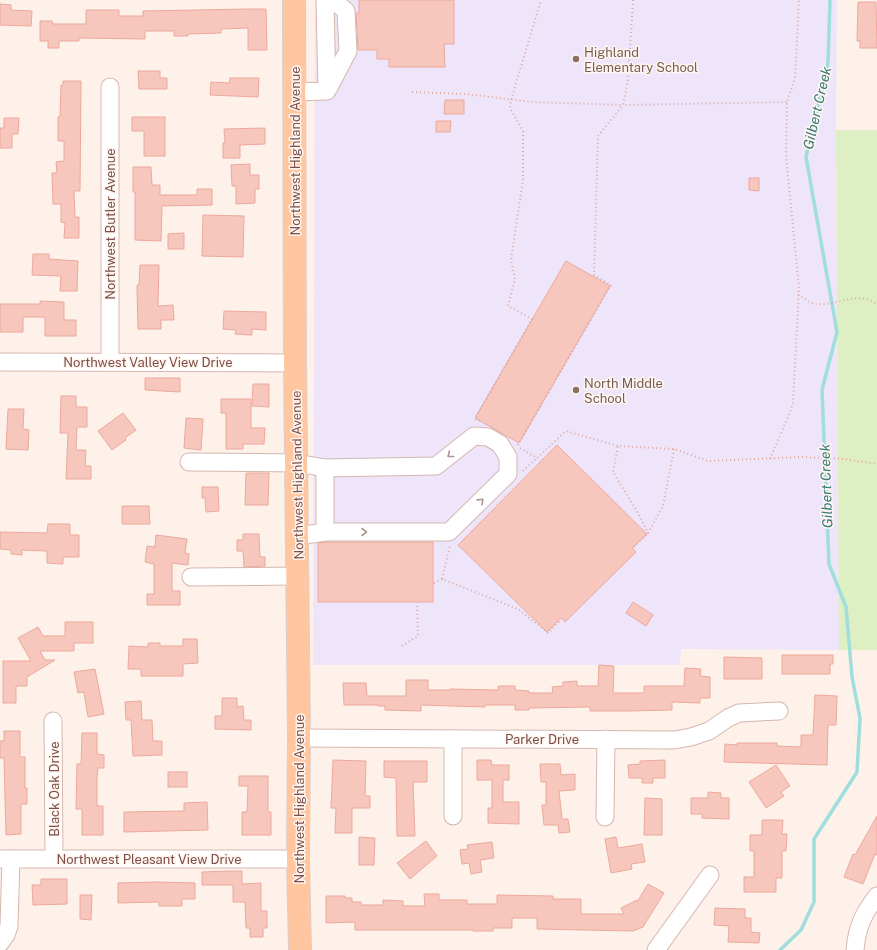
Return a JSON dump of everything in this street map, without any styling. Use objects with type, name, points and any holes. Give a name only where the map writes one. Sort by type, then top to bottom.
[{"type":"main road","name":"Northwest Highland Avenue","points":[[294,0],[299,738],[298,859],[300,950]]},
{"type":"street","points":[[325,0],[327,91]]},
{"type":"street","points":[[327,91],[348,51],[346,11],[333,0]]},
{"type":"street","name":"Northwest Butler Avenue","points":[[110,87],[110,362]]},
{"type":"street","points":[[294,92],[327,91]]},
{"type":"street","name":"Northwest Valley View Drive","points":[[0,362],[296,363]]},
{"type":"street","points":[[189,462],[297,463],[325,468],[436,466],[474,436],[488,437],[500,444],[508,457],[508,474],[449,532],[325,532],[298,536]]},
{"type":"street","points":[[325,468],[325,532]]},
{"type":"street","points":[[191,577],[298,576]]},
{"type":"street","name":"Parker Drive","points":[[299,738],[674,740],[691,737],[709,731],[728,718],[739,713],[779,711]]},
{"type":"street","name":"Black Oak Drive","points":[[53,721],[54,858]]},
{"type":"street","points":[[453,816],[454,739]]},
{"type":"street","points":[[605,817],[606,739]]},
{"type":"street","points":[[0,943],[9,926],[6,859]]},
{"type":"street","name":"Northwest Pleasant View Drive","points":[[6,859],[298,859]]},
{"type":"street","points":[[656,950],[710,875]]},
{"type":"street","points":[[855,950],[857,935],[866,911],[877,896]]},
{"type":"path","points":[[486,425],[475,419],[532,319],[508,306],[515,279],[511,260],[523,179],[523,131],[510,108],[511,100],[541,0]]},
{"type":"path","points":[[517,446],[611,286],[594,275],[598,136],[623,105],[628,80],[633,0]]},
{"type":"path","points":[[770,459],[793,403],[798,294],[786,155],[787,102],[795,78],[800,0]]},
{"type":"path","points":[[412,92],[466,94],[532,102],[623,105],[787,102]]},
{"type":"path","points":[[798,294],[814,304],[834,302],[856,297],[872,300],[877,305]]},
{"type":"path","points":[[500,444],[517,446],[536,458],[566,431],[618,446],[674,449],[708,461],[833,458],[877,464]]},
{"type":"path","points":[[618,446],[613,472],[638,513],[648,533]]},
{"type":"path","points":[[634,547],[648,533],[663,506],[674,449]]},
{"type":"path","points":[[434,583],[442,579],[518,609],[548,633],[561,620]]},
{"type":"path","points":[[402,646],[418,636],[417,603]]},
{"type":"shaded area","name":"North Middle School","points":[[315,0],[837,0],[836,130],[839,650],[681,649],[680,665],[313,665]]},
{"type":"green space","points":[[836,130],[877,130],[877,650],[839,650]]},
{"type":"building","points":[[359,0],[454,0],[454,44],[444,44],[445,67],[389,67],[389,59],[377,59],[377,50],[358,50],[356,13],[359,13]]},
{"type":"building","points":[[858,2],[876,2],[877,48],[860,48],[860,41],[857,41]]},
{"type":"building","points":[[0,4],[11,5],[11,10],[32,11],[31,26],[0,25]]},
{"type":"building","points":[[266,9],[267,50],[248,50],[248,28],[221,29],[221,33],[188,34],[188,36],[174,36],[174,31],[145,31],[145,39],[79,38],[79,41],[59,41],[59,48],[48,48],[48,41],[40,41],[40,21],[52,21],[53,24],[86,24],[86,10],[119,10],[119,16],[143,16],[143,11]]},
{"type":"building","points":[[138,71],[160,71],[160,78],[167,78],[167,89],[139,89]]},
{"type":"building","points":[[230,78],[259,78],[258,97],[210,95],[211,82],[229,83]]},
{"type":"building","points":[[63,81],[81,81],[80,191],[74,191],[75,217],[79,217],[79,238],[64,238],[65,223],[61,222],[61,204],[53,204],[52,173],[57,173],[56,162],[64,161],[64,141],[58,141],[58,117],[60,117],[61,85],[63,85]]},
{"type":"building","points":[[445,100],[464,100],[464,114],[444,114]]},
{"type":"building","points":[[132,117],[165,117],[165,156],[144,156],[144,131],[132,131]]},
{"type":"building","points":[[4,118],[19,118],[18,134],[12,134],[12,148],[0,148],[0,128],[4,128]]},
{"type":"building","points":[[436,121],[451,121],[450,132],[436,132]]},
{"type":"building","points":[[265,128],[265,144],[240,145],[240,158],[223,158],[223,143],[225,143],[224,129]]},
{"type":"building","points":[[250,164],[250,175],[259,175],[259,189],[255,189],[255,203],[236,204],[236,186],[232,186],[231,165]]},
{"type":"building","points":[[133,167],[151,167],[152,185],[160,185],[160,195],[197,195],[197,189],[212,189],[212,205],[162,206],[161,241],[135,240],[135,192],[133,192]]},
{"type":"building","points":[[749,178],[759,178],[759,191],[749,190]]},
{"type":"building","points":[[203,215],[244,216],[243,257],[202,256]]},
{"type":"building","points":[[184,233],[184,249],[168,249],[168,234]]},
{"type":"building","points":[[33,254],[49,254],[49,259],[78,261],[77,291],[60,291],[61,276],[32,275]]},
{"type":"building","points":[[566,261],[610,286],[519,443],[475,418]]},
{"type":"building","points":[[140,265],[159,265],[158,306],[173,305],[174,320],[161,320],[161,329],[138,329],[137,285],[139,285]]},
{"type":"building","points":[[40,301],[64,302],[64,320],[76,320],[76,336],[45,336],[45,317],[23,317],[23,332],[0,332],[0,304],[40,304]]},
{"type":"building","points":[[224,311],[266,312],[266,330],[252,329],[252,335],[235,334],[236,330],[223,329]]},
{"type":"building","points":[[145,378],[180,378],[180,392],[145,390]]},
{"type":"building","points":[[253,384],[269,384],[269,407],[252,406]]},
{"type":"building","points":[[61,396],[76,396],[76,407],[87,407],[87,427],[77,427],[76,450],[86,450],[85,466],[91,466],[91,479],[66,479],[68,433],[60,433]]},
{"type":"building","points":[[221,399],[251,399],[251,428],[265,428],[264,444],[243,444],[243,449],[226,449],[226,413],[221,413]]},
{"type":"building","points":[[8,409],[24,409],[23,429],[29,430],[28,450],[6,449]]},
{"type":"building","points":[[123,413],[136,430],[125,438],[126,440],[112,450],[98,431]]},
{"type":"building","points":[[186,418],[203,419],[201,450],[184,448]]},
{"type":"building","points":[[557,445],[647,534],[632,548],[636,552],[565,622],[561,618],[547,632],[458,545]]},
{"type":"building","points":[[246,473],[269,473],[268,505],[245,505]]},
{"type":"building","points":[[202,487],[218,487],[219,511],[206,512],[205,498],[202,498]]},
{"type":"building","points":[[122,506],[149,506],[150,524],[122,524]]},
{"type":"building","points":[[48,524],[70,524],[70,535],[79,535],[79,557],[63,557],[63,564],[47,563],[47,551],[22,550],[22,555],[11,554],[11,550],[0,549],[0,532],[47,533]]},
{"type":"building","points":[[243,534],[259,534],[260,557],[265,557],[265,566],[244,567],[243,551],[237,551],[237,540],[243,540]]},
{"type":"building","points":[[156,535],[187,539],[185,553],[189,554],[188,565],[172,563],[172,591],[180,591],[180,605],[147,605],[147,594],[154,594],[154,564],[145,562],[147,546],[155,547]]},
{"type":"building","points":[[433,542],[433,602],[318,602],[318,543]]},
{"type":"building","points":[[633,602],[653,615],[646,626],[626,613]]},
{"type":"building","points":[[65,622],[93,622],[93,643],[74,643],[74,651],[40,651],[45,660],[55,660],[27,677],[27,686],[16,686],[16,703],[3,703],[3,661],[31,661],[18,638],[38,627],[43,636],[65,636]]},
{"type":"building","points":[[183,639],[197,639],[198,663],[183,664],[183,676],[141,676],[141,669],[128,669],[129,646],[148,647],[148,643],[160,643],[160,646],[183,646]]},
{"type":"building","points":[[782,655],[833,655],[833,664],[830,664],[830,674],[782,674]]},
{"type":"building","points":[[724,657],[762,658],[762,679],[724,679]]},
{"type":"building","points":[[599,665],[614,666],[613,693],[644,693],[644,686],[684,686],[685,668],[701,669],[700,676],[710,677],[710,698],[700,698],[700,703],[672,702],[672,710],[630,711],[590,711],[590,707],[529,708],[529,710],[515,710],[515,705],[485,705],[485,707],[421,705],[421,711],[385,710],[385,706],[378,705],[344,705],[343,683],[366,683],[367,696],[406,696],[406,680],[428,680],[428,690],[498,690],[498,686],[515,686],[515,690],[529,691],[529,693],[553,693],[552,687],[563,686],[563,682],[577,681],[577,686],[598,686]]},
{"type":"building","points":[[95,669],[104,714],[88,717],[84,692],[78,693],[74,672]]},
{"type":"building","points":[[815,695],[837,696],[836,725],[828,725],[827,765],[724,762],[725,744],[737,745],[737,743],[777,743],[777,746],[801,747],[801,735],[813,735]]},
{"type":"building","points":[[222,698],[237,698],[237,707],[243,706],[244,720],[251,720],[251,730],[215,729],[215,716],[222,716]]},
{"type":"building","points":[[141,701],[142,720],[152,720],[153,741],[162,741],[162,755],[133,756],[131,720],[126,720],[125,702]]},
{"type":"building","points":[[4,731],[20,731],[20,757],[25,757],[25,788],[27,788],[27,804],[21,804],[21,834],[6,835],[4,758],[0,758],[0,741],[4,741]]},
{"type":"building","points":[[82,733],[97,733],[97,754],[104,755],[104,768],[98,768],[97,779],[97,806],[103,806],[103,835],[82,835],[82,809],[76,809],[77,764],[81,764]]},
{"type":"building","points":[[333,760],[366,761],[365,796],[370,796],[370,808],[352,808],[352,833],[335,833],[336,808],[331,808]]},
{"type":"building","points":[[477,760],[491,760],[492,765],[509,765],[509,780],[503,780],[503,802],[519,802],[519,824],[488,823],[488,808],[492,808],[492,780],[477,780]]},
{"type":"building","points":[[665,760],[665,778],[653,778],[653,783],[642,783],[642,778],[629,778],[628,765],[640,764],[640,761]]},
{"type":"building","points":[[384,761],[427,761],[427,782],[413,782],[415,836],[397,836],[396,778],[384,777]]},
{"type":"building","points":[[540,764],[560,764],[561,775],[575,774],[575,790],[559,791],[562,819],[568,819],[570,832],[559,833],[558,825],[544,825],[542,805],[546,805],[546,782],[541,782]]},
{"type":"building","points":[[776,765],[790,786],[781,792],[784,796],[766,808],[749,782]]},
{"type":"building","points":[[168,772],[187,772],[187,787],[168,787]]},
{"type":"building","points":[[239,776],[268,776],[268,812],[271,812],[271,835],[242,835],[242,812],[247,812],[248,786],[239,786]]},
{"type":"building","points":[[708,792],[721,793],[721,798],[729,798],[729,819],[702,818],[702,814],[691,814],[691,798],[708,798]]},
{"type":"building","points":[[645,798],[662,799],[662,835],[644,835]]},
{"type":"building","points":[[207,802],[208,830],[124,832],[124,812],[184,811],[184,803]]},
{"type":"building","points":[[877,816],[877,855],[875,854],[863,884],[844,877],[853,854],[855,855]]},
{"type":"building","points":[[762,820],[783,820],[782,834],[787,834],[786,851],[782,851],[782,878],[776,878],[776,892],[744,892],[744,877],[754,877],[754,851],[750,851],[750,835],[762,835]]},
{"type":"building","points":[[359,837],[375,838],[374,865],[359,865]]},
{"type":"building","points":[[616,837],[618,848],[642,844],[645,862],[631,864],[632,869],[611,873],[605,839]]},
{"type":"building","points":[[426,841],[437,856],[410,879],[397,863]]},
{"type":"building","points":[[492,842],[494,858],[480,860],[482,872],[471,874],[469,863],[462,864],[460,850],[468,849],[467,845]]},
{"type":"building","points":[[242,871],[242,884],[261,883],[261,911],[267,911],[267,928],[263,928],[263,937],[250,937],[250,928],[246,928],[245,902],[233,902],[233,885],[202,885],[202,872]]},
{"type":"building","points":[[41,879],[67,879],[67,904],[33,905],[32,885],[41,885]]},
{"type":"building","points":[[118,883],[195,883],[195,899],[182,899],[182,906],[159,906],[159,902],[118,903]]},
{"type":"building","points":[[648,884],[664,893],[643,927],[633,931],[537,929],[537,918],[512,918],[512,928],[493,928],[493,931],[355,930],[355,922],[326,923],[326,896],[345,896],[345,898],[352,898],[352,902],[361,902],[361,905],[383,905],[383,900],[403,901],[403,906],[425,906],[424,894],[439,894],[439,900],[467,900],[467,904],[497,904],[497,895],[553,896],[553,899],[581,899],[581,914],[624,914],[621,908],[637,900],[637,902]]},
{"type":"building","points":[[80,895],[92,895],[91,920],[80,919]]},
{"type":"building","points":[[715,908],[745,909],[745,918],[751,918],[751,932],[760,933],[759,943],[728,942],[729,926],[714,925]]},
{"type":"waterway","name":"Gilbert Creek","points":[[780,950],[801,930],[814,902],[814,839],[857,772],[860,718],[852,677],[846,607],[829,564],[822,390],[837,332],[806,157],[828,63],[830,0]]},
{"type":"place","name":"Highland Elementary School","points":[[576,59]]},
{"type":"place","name":"North Middle School","points":[[576,390]]}]
